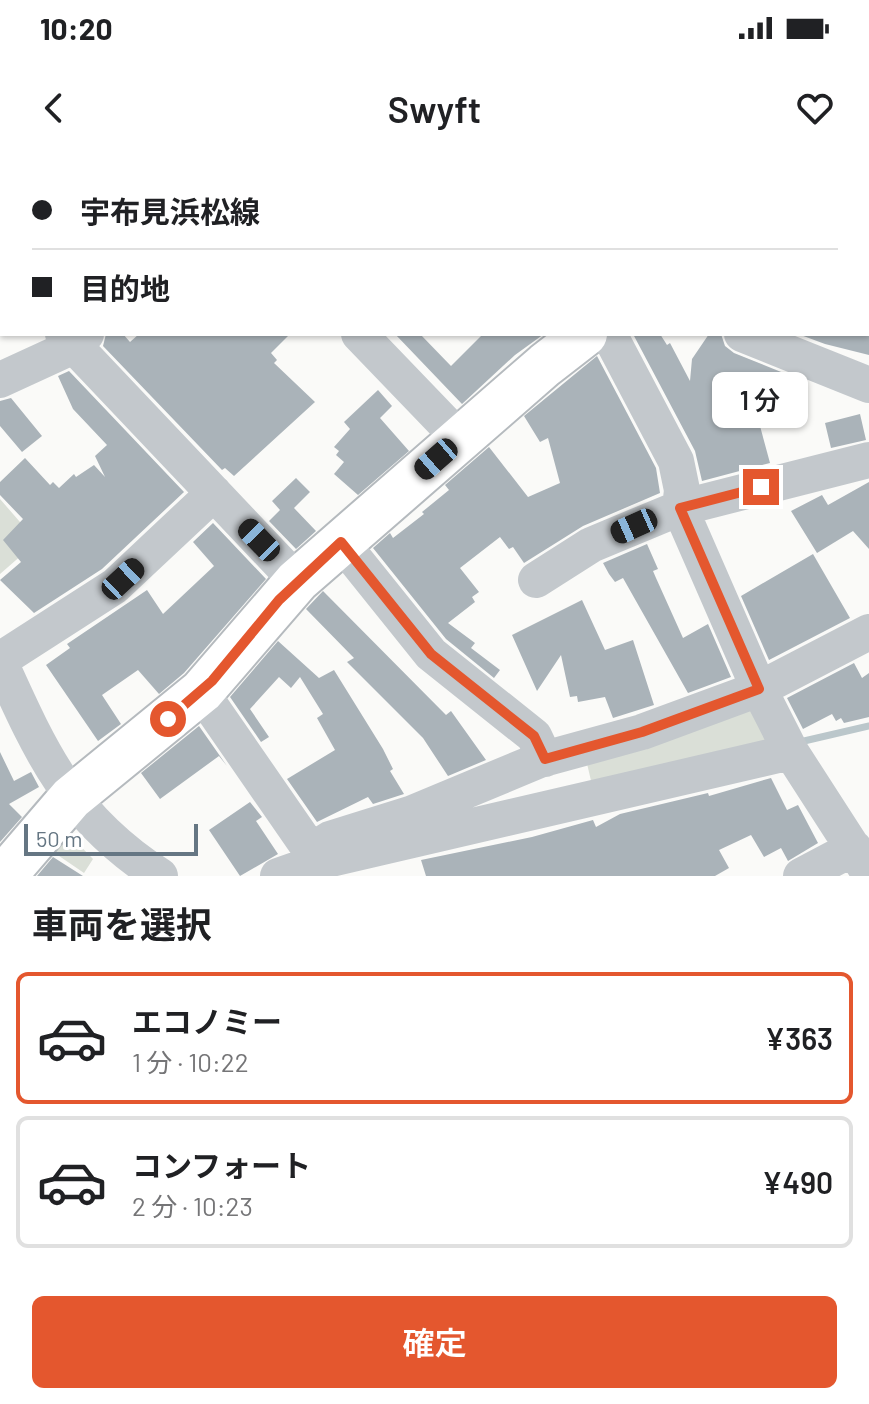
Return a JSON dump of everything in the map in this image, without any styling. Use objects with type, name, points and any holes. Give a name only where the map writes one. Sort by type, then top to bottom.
[{"type":"main road","points":[[9,874],[71,798],[201,692],[297,581],[583,336]]},
{"type":"street","points":[[361,336],[460,439]]},
{"type":"street","points":[[610,336],[676,461],[682,490],[680,508],[759,689],[791,752],[862,861],[801,876]]},
{"type":"street","points":[[747,336],[869,385]]},
{"type":"street","points":[[0,380],[74,338],[297,581]]},
{"type":"street","points":[[536,580],[591,545],[680,508],[869,460]]},
{"type":"street","points":[[160,876],[109,838],[71,798],[41,750],[0,661],[115,586],[214,493]]},
{"type":"street","points":[[341,542],[431,654],[534,736],[545,759]]},
{"type":"street","points":[[313,857],[330,839],[410,814],[545,759],[642,732],[759,689],[869,632]]},
{"type":"street","points":[[201,692],[313,857]]},
{"type":"street","points":[[278,876],[313,857],[791,752]]},
{"type":"shaded area","points":[[0,499],[33,537],[31,547],[0,574]]},
{"type":"shaded area","points":[[753,708],[768,737],[764,746],[592,785],[585,755]]},
{"type":"shaded area","points":[[61,826],[93,859],[84,873],[43,845]]},
{"type":"building","points":[[106,336],[125,336],[130,342],[137,336],[288,336],[271,353],[277,360],[274,363],[315,402],[234,476],[225,468],[222,470],[103,346]]},
{"type":"building","points":[[397,336],[422,336],[451,366],[481,336],[541,336],[515,355],[462,404]]},
{"type":"building","points":[[634,336],[661,336],[667,345],[670,343],[690,381],[692,359],[708,336],[722,336],[725,346],[734,353],[796,378],[799,388],[793,389],[801,412],[760,426],[770,463],[702,481],[695,451]]},
{"type":"building","points":[[803,336],[869,336],[869,355]]},
{"type":"building","points":[[597,356],[656,468],[660,493],[583,526],[524,563],[513,547],[509,549],[500,537],[460,568],[479,592],[472,597],[475,602],[448,623],[475,643],[471,648],[500,670],[494,678],[446,639],[373,548],[390,533],[393,538],[424,514],[422,512],[449,490],[445,485],[489,447],[528,497],[560,483],[548,438],[540,442],[524,416]]},
{"type":"building","points":[[69,371],[184,492],[102,569],[34,613],[0,580],[21,562],[3,540],[23,519],[0,495],[0,482],[25,458],[50,485],[53,482],[59,488],[74,474],[76,477],[94,465],[105,477],[95,456],[107,445],[73,409],[58,376]]},
{"type":"building","points":[[378,390],[392,406],[380,418],[409,451],[358,495],[334,474],[344,462],[336,455],[339,451],[334,447],[350,429],[344,422]]},
{"type":"building","points":[[11,398],[42,436],[22,452],[0,426],[0,401]]},
{"type":"building","points":[[860,414],[866,440],[831,448],[825,423]]},
{"type":"building","points":[[296,478],[310,492],[294,508],[316,531],[296,549],[269,521],[280,510],[272,501]]},
{"type":"building","points":[[869,482],[869,549],[853,531],[817,553],[791,511],[822,495],[828,505]]},
{"type":"building","points":[[213,523],[266,579],[184,673],[159,694],[138,670],[102,695],[121,724],[98,741],[46,665],[70,648],[67,644],[147,590],[163,614],[214,566],[193,542]]},
{"type":"building","points":[[647,544],[658,569],[653,571],[683,638],[708,624],[731,677],[688,693],[623,578],[615,582],[609,574],[603,563]]},
{"type":"building","points":[[813,554],[850,618],[769,660],[741,596]]},
{"type":"building","points":[[323,591],[446,715],[451,711],[486,760],[448,776],[423,738],[347,662],[354,658],[306,609]]},
{"type":"building","points":[[582,600],[605,650],[633,640],[654,705],[613,718],[605,697],[578,702],[577,696],[570,697],[561,655],[537,691],[512,635]]},
{"type":"building","points":[[278,641],[319,678],[334,670],[383,749],[393,769],[390,771],[404,794],[373,804],[368,797],[317,822],[287,779],[335,750],[317,718],[323,714],[300,677],[291,688],[279,677],[250,709],[269,737],[261,742],[230,697]]},
{"type":"building","points":[[854,663],[862,678],[869,673],[869,717],[844,723],[841,718],[836,721],[832,714],[803,729],[787,698]]},
{"type":"building","points":[[199,726],[227,766],[219,756],[160,799],[141,773]]},
{"type":"building","points":[[0,752],[14,781],[31,772],[39,787],[9,804],[22,817],[0,842]]},
{"type":"building","points":[[771,778],[787,810],[798,805],[818,843],[788,861],[781,848],[764,857],[751,835],[719,850],[729,868],[715,876],[426,876],[421,860],[532,837],[593,820],[596,827],[620,814],[708,793],[709,796]]},
{"type":"building","points":[[250,802],[262,817],[256,821],[278,854],[240,876],[209,830]]},
{"type":"building","points":[[53,857],[83,876],[37,876]]},
{"type":"waterway","points":[[804,741],[869,726]]},
{"type":"route","points":[[168,719],[212,681],[279,600],[341,542],[431,654],[450,673],[534,736],[541,744],[545,759],[642,732],[759,689],[680,508],[761,487]]}]
